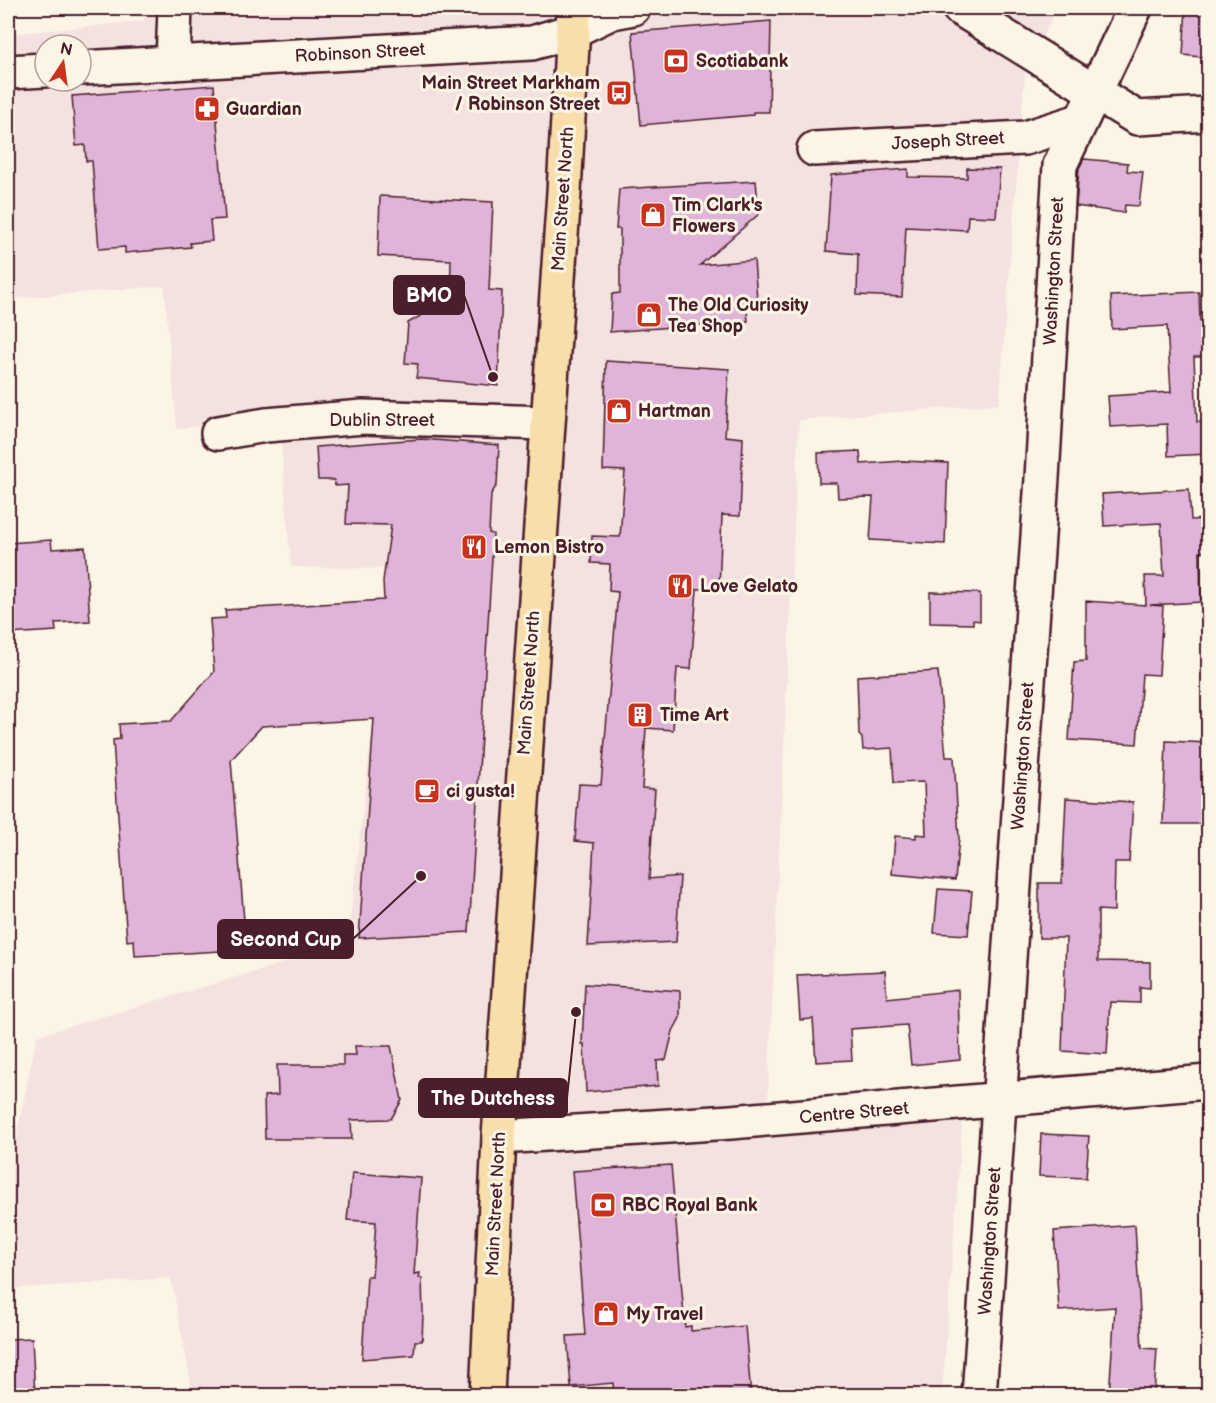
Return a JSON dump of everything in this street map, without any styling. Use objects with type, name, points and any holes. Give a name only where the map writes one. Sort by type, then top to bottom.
[{"type":"main road","name":"Main Street North","points":[[487,1395],[499,1137],[564,192],[573,19]]},
{"type":"street","points":[[172,63],[175,8]]},
{"type":"street","name":"Robinson Street","points":[[93,67],[532,43],[573,19],[633,8]]},
{"type":"street","points":[[959,8],[1137,118],[1209,114]]},
{"type":"street","name":"Washington Street","points":[[979,1395],[1001,1101],[1060,165],[1134,8]]},
{"type":"street","points":[[8,72],[33,71]]},
{"type":"street","name":"Joseph Street","points":[[814,149],[1025,138],[1079,121]]},
{"type":"street","name":"Dublin Street","points":[[218,433],[266,425],[363,417],[547,423]]},
{"type":"street","name":"Centre Street","points":[[499,1137],[1001,1101],[1209,1082]]},
{"type":"shaded area","points":[[145,8],[1057,8],[1025,73],[999,404],[799,420],[767,1119],[963,1113],[942,1395],[193,1395],[171,1278],[8,1289],[8,1175],[37,1036],[347,944],[391,569],[291,567],[279,416],[177,429],[164,286],[8,299],[8,34],[144,21]]},
{"type":"building","points":[[1186,8],[1209,8],[1209,58],[1183,55]]},
{"type":"building","points":[[771,21],[769,112],[641,125],[632,32]]},
{"type":"building","points":[[214,85],[225,219],[210,220],[212,241],[190,243],[191,247],[125,253],[125,247],[99,249],[92,161],[86,161],[85,145],[76,146],[72,96]]},
{"type":"building","points":[[1084,159],[1128,163],[1127,171],[1143,172],[1139,206],[1125,205],[1124,213],[1076,206],[1079,168]]},
{"type":"building","points":[[967,168],[1000,169],[996,217],[968,216],[967,230],[906,227],[902,297],[857,295],[858,254],[826,251],[831,175],[908,169],[908,177],[967,178]]},
{"type":"building","points":[[756,181],[759,214],[700,265],[754,260],[757,299],[746,300],[748,321],[610,332],[612,294],[620,293],[620,229],[616,229],[619,189]]},
{"type":"building","points":[[380,196],[493,202],[489,290],[502,291],[498,386],[416,378],[418,364],[405,363],[408,323],[450,299],[451,260],[378,256]]},
{"type":"building","points":[[1199,292],[1200,321],[1209,321],[1209,357],[1194,357],[1197,422],[1209,421],[1209,454],[1168,456],[1167,424],[1110,427],[1108,396],[1171,392],[1167,326],[1112,329],[1111,296]]},
{"type":"building","points":[[606,361],[729,369],[725,436],[743,438],[740,516],[722,515],[719,589],[697,589],[691,669],[677,668],[673,730],[646,728],[642,788],[655,789],[649,879],[680,876],[676,942],[588,946],[594,843],[575,841],[579,784],[601,785],[618,592],[609,591],[610,564],[591,563],[592,536],[620,537],[625,471],[603,470]]},
{"type":"building","points":[[421,439],[499,445],[497,485],[491,494],[489,533],[493,534],[492,558],[469,932],[359,938],[374,719],[262,726],[231,760],[245,933],[237,933],[238,950],[135,956],[134,940],[127,941],[119,831],[113,740],[120,739],[119,724],[171,721],[214,672],[210,619],[226,618],[225,610],[384,600],[383,581],[391,525],[346,524],[348,485],[335,486],[334,480],[318,480],[316,447]]},
{"type":"building","points":[[860,451],[861,464],[903,461],[948,463],[945,544],[870,540],[873,497],[838,498],[837,483],[819,483],[818,453]]},
{"type":"building","points":[[1189,489],[1191,520],[1204,519],[1207,551],[1200,552],[1201,602],[1150,605],[1163,606],[1159,675],[1142,674],[1137,744],[1069,740],[1074,662],[1086,661],[1086,601],[1146,605],[1145,576],[1164,576],[1161,523],[1104,526],[1102,494]]},
{"type":"building","points":[[51,540],[52,549],[85,547],[90,621],[55,623],[56,631],[8,634],[8,543]]},
{"type":"building","points":[[930,592],[980,593],[980,621],[973,620],[973,624],[930,623]]},
{"type":"building","points":[[938,671],[946,757],[954,757],[959,838],[955,880],[892,874],[895,836],[916,838],[916,834],[926,835],[924,782],[894,783],[892,748],[863,750],[862,738],[859,735],[857,676]]},
{"type":"building","points":[[1166,741],[1209,743],[1209,824],[1163,824]]},
{"type":"building","points":[[1066,798],[1133,802],[1129,862],[1115,862],[1114,911],[1098,910],[1098,961],[1150,962],[1150,988],[1140,987],[1140,1003],[1110,1002],[1107,1054],[1062,1051],[1066,938],[1039,938],[1039,883],[1062,883]]},
{"type":"building","points":[[938,889],[972,891],[968,935],[934,933]]},
{"type":"building","points":[[885,971],[887,998],[958,990],[960,1060],[911,1065],[907,1025],[850,1029],[852,1060],[816,1062],[813,1019],[800,1020],[797,975]]},
{"type":"building","points":[[585,984],[680,991],[680,1018],[673,1031],[666,1060],[657,1061],[658,1086],[586,1092],[584,1044],[582,1044]]},
{"type":"building","points":[[355,1046],[391,1046],[402,1100],[391,1119],[351,1120],[352,1139],[265,1139],[264,1096],[278,1095],[277,1065],[343,1065],[343,1055],[356,1055]]},
{"type":"building","points":[[1041,1134],[1089,1136],[1086,1178],[1039,1176]]},
{"type":"building","points":[[671,1165],[685,1327],[691,1326],[691,1331],[745,1326],[751,1395],[614,1395],[613,1383],[571,1387],[567,1336],[585,1335],[572,1171]]},
{"type":"building","points":[[352,1173],[421,1178],[414,1274],[420,1273],[419,1278],[422,1278],[422,1341],[415,1341],[414,1355],[362,1359],[367,1276],[372,1276],[376,1222],[347,1220]]},
{"type":"building","points":[[1135,1225],[1142,1348],[1157,1349],[1154,1395],[1109,1395],[1115,1307],[1059,1311],[1054,1231]]},
{"type":"building","points":[[32,1338],[35,1395],[8,1395],[8,1339]]},
{"type":"place","name":"Scotiabank","points":[[676,61]]},
{"type":"place","name":"Main Street Markham / Robinson Street","points":[[619,93]]},
{"type":"place","name":"Guardian","points":[[207,109]]},
{"type":"place","name":"Tim Clark's Flowers","points":[[653,215]]},
{"type":"place","name":"The Old Curiosity Tea Shop","points":[[649,315]]},
{"type":"place","name":"BMO","points":[[493,377]]},
{"type":"place","name":"Hartman","points":[[619,411]]},
{"type":"place","name":"Lemon Bistro","points":[[474,547]]},
{"type":"place","name":"Love Gelato","points":[[680,586]]},
{"type":"place","name":"Time Art","points":[[640,715]]},
{"type":"place","name":"ci gusta!","points":[[427,791]]},
{"type":"place","name":"Second Cup","points":[[421,876]]},
{"type":"place","name":"The Dutchess","points":[[576,1012]]},
{"type":"place","name":"RBC Royal Bank","points":[[603,1205]]},
{"type":"place","name":"My Travel","points":[[606,1314]]}]
